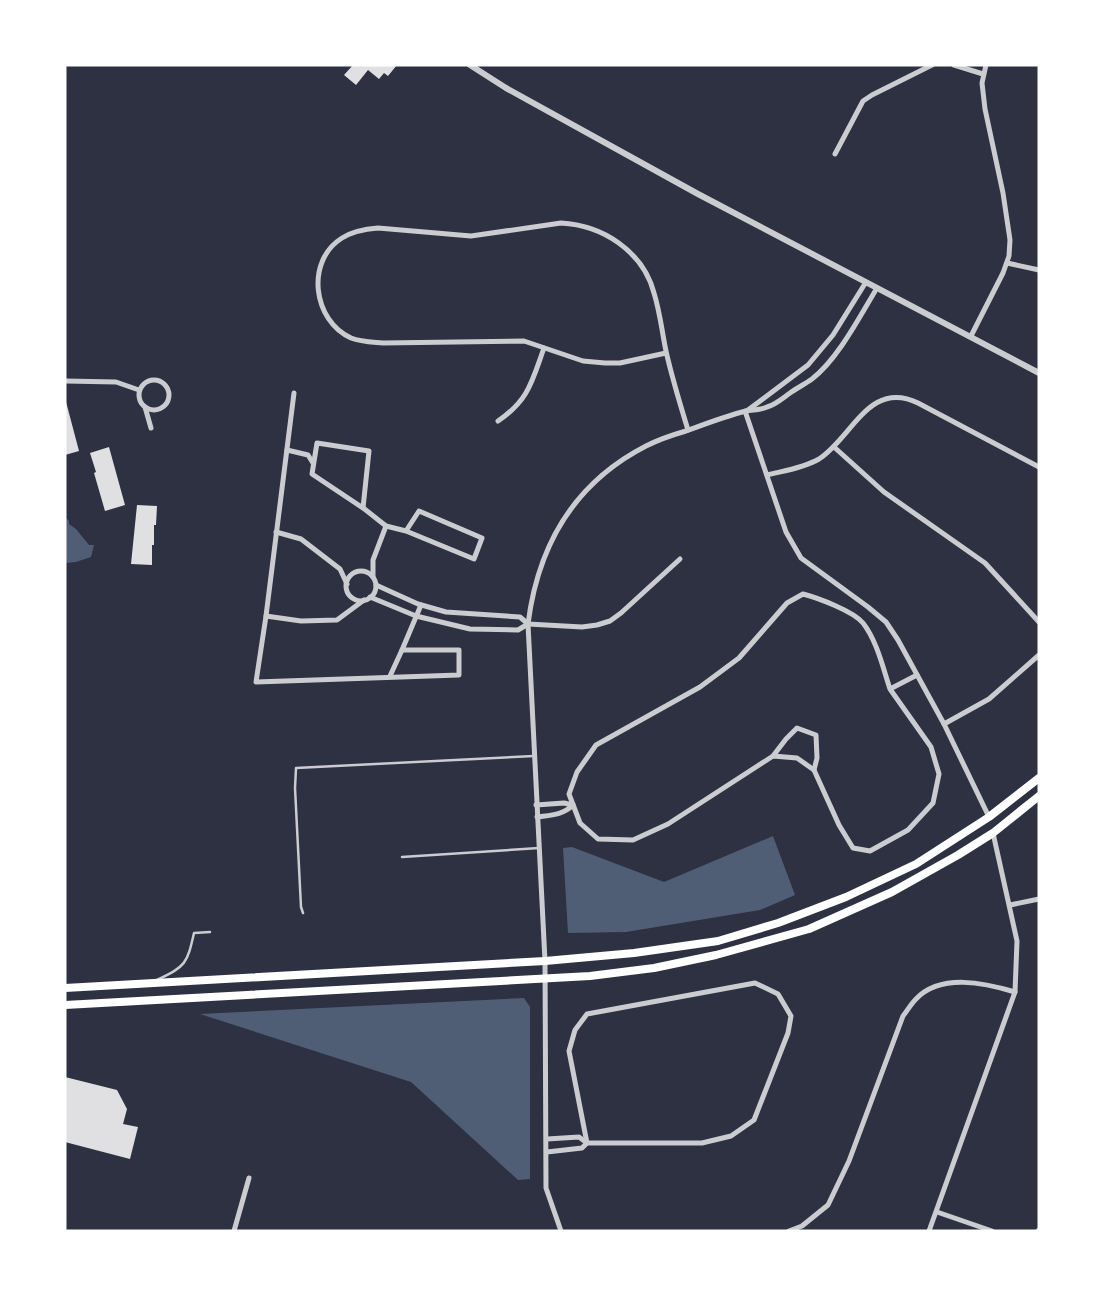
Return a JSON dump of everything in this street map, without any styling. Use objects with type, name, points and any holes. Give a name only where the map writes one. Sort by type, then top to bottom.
[{"type":"main road","points":[[65,988],[545,961],[634,953],[718,941],[778,923],[846,897],[916,864],[989,817],[1039,778]]},
{"type":"main road","points":[[65,1005],[590,976],[654,968],[716,956],[809,929],[892,892],[993,833],[1039,796]]},
{"type":"street","points":[[470,65],[506,88],[698,194],[1039,373]]},
{"type":"street","points":[[835,154],[863,101],[932,65]]},
{"type":"street","points":[[954,65],[983,74]]},
{"type":"street","points":[[971,336],[1007,263],[1010,240],[1003,192],[985,109],[982,83],[986,65]]},
{"type":"street","points":[[666,353],[620,363],[605,363],[583,361],[524,341],[362,342],[351,338],[332,324],[325,315],[317,293],[317,282],[320,269],[332,246],[341,239],[365,229],[471,236],[561,223],[587,227],[615,239],[628,250],[640,264],[654,290],[666,353],[688,430]]},
{"type":"street","points":[[1007,263],[1039,270]]},
{"type":"street","points":[[745,411],[808,365],[833,335],[866,282]]},
{"type":"street","points":[[561,1231],[546,1188],[545,961],[528,624],[536,580],[548,546],[578,498],[599,477],[624,458],[648,445],[745,411],[768,407],[814,377],[841,347],[877,288]]},
{"type":"street","points":[[498,421],[511,413],[529,392],[544,348]]},
{"type":"street","points":[[65,380],[116,382],[139,390]]},
{"type":"street","points":[[145,407],[157,410],[168,400],[167,389],[161,382],[146,382],[139,390],[139,398],[145,407],[151,428]]},
{"type":"street","points":[[294,393],[256,682],[459,674],[459,650],[402,650]]},
{"type":"street","points":[[767,475],[818,459],[834,447],[872,405],[898,397],[909,398],[1039,467]]},
{"type":"street","points":[[745,411],[786,532],[801,558],[886,622],[944,724],[989,817]]},
{"type":"street","points":[[362,507],[369,451],[317,443],[312,474],[386,526],[406,531],[474,559],[482,538],[419,511],[406,531]]},
{"type":"street","points":[[834,447],[884,492],[985,563],[1039,622]]},
{"type":"street","points":[[287,450],[308,455],[313,463]]},
{"type":"street","points":[[266,616],[301,621],[337,620],[367,599],[373,594],[376,585],[373,561],[386,526]]},
{"type":"street","points":[[276,532],[301,539],[340,569],[350,595],[349,611]]},
{"type":"street","points":[[350,595],[358,600],[367,599],[416,616],[470,629],[518,630],[528,624],[582,627],[610,621],[680,559]]},
{"type":"street","points":[[347,584],[349,578],[373,561]]},
{"type":"street","points":[[340,569],[368,572],[373,577]]},
{"type":"street","points":[[376,585],[421,605],[446,612],[520,617],[528,624]]},
{"type":"street","points":[[773,757],[797,758],[814,770],[839,825],[853,848],[870,851],[908,830],[933,803],[939,774],[931,747],[890,689],[874,643],[862,621],[825,600],[803,594],[788,603],[738,658],[700,687],[596,745],[578,772],[569,794],[580,823],[597,839],[633,839],[667,824],[773,757],[797,728],[816,736],[817,758],[814,770]]},
{"type":"street","points":[[390,676],[421,605]]},
{"type":"street","points":[[944,724],[989,699],[1039,655]]},
{"type":"street","points":[[890,689],[917,675]]},
{"type":"street","points":[[536,805],[573,805]]},
{"type":"street","points":[[537,817],[559,814],[573,805]]},
{"type":"street","points":[[929,1231],[1015,992],[1017,941],[993,833]]},
{"type":"street","points":[[1010,905],[1039,899]]},
{"type":"street","points":[[789,1231],[802,1226],[828,1205],[849,1161],[903,1016],[917,997],[941,983],[963,982],[1015,992]]},
{"type":"street","points":[[547,1139],[579,1137],[587,1143],[702,1143],[731,1136],[754,1120],[788,1032],[791,1016],[778,994],[755,983],[587,1014],[575,1030],[569,1051],[587,1143]]},
{"type":"street","points":[[547,1152],[582,1149],[587,1143]]},
{"type":"street","points":[[234,1231],[248,1178]]},
{"type":"street","points":[[937,1212],[992,1231]]},
{"type":"lane","points":[[303,914],[296,768],[534,756]]},
{"type":"lane","points":[[402,857],[539,848]]},
{"type":"lane","points":[[151,983],[180,968],[187,957],[194,933],[210,932]]},
{"type":"water","points":[[65,517],[89,545],[94,545],[91,557],[65,563]]},
{"type":"water","points":[[773,836],[795,895],[760,910],[626,932],[568,933],[563,848],[572,847],[664,882]]},
{"type":"water","points":[[524,998],[530,1007],[530,1179],[518,1180],[411,1082],[200,1014]]},
{"type":"building","points":[[353,65],[397,65],[388,76],[384,73],[379,79],[368,70],[356,85],[344,75]]},
{"type":"building","points":[[65,398],[79,451],[65,455]]},
{"type":"building","points":[[109,447],[125,505],[105,511],[90,453]]},
{"type":"building","points":[[137,505],[157,506],[152,565],[131,564]]},
{"type":"building","points":[[65,1077],[117,1090],[127,1109],[123,1124],[138,1127],[130,1159],[65,1142]]}]
